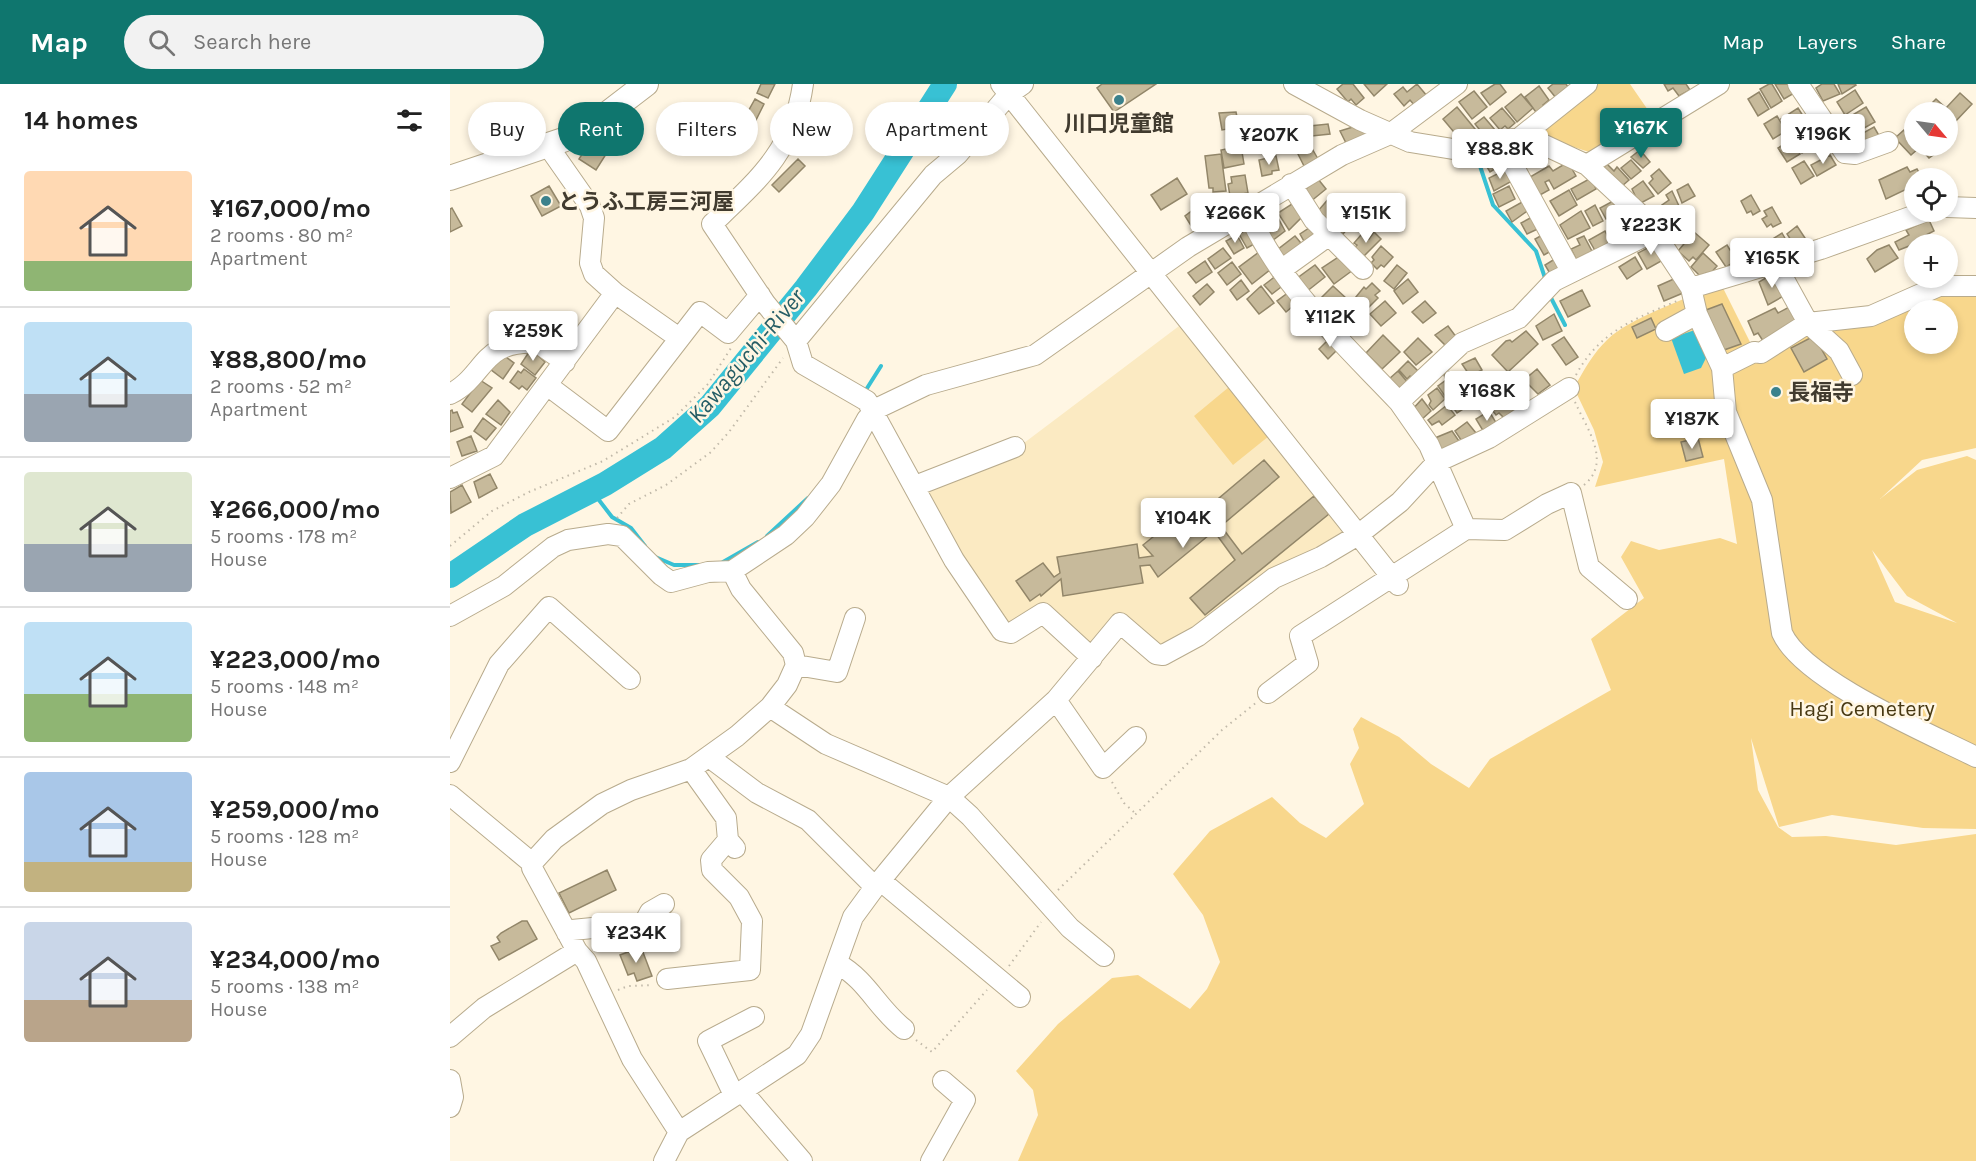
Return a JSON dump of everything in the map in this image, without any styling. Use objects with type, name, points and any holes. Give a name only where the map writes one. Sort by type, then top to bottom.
[{"type":"main road","points":[[450,178],[548,147],[598,120],[646,84]]},
{"type":"street","points":[[803,84],[799,112],[788,139],[757,182],[712,224],[762,299],[794,340],[803,364],[866,402],[915,486],[954,560],[1002,631],[1011,633],[1042,613],[1092,657]]},
{"type":"street","points":[[1294,84],[1319,89],[1390,134],[1419,144],[1453,149],[1509,139],[1540,143],[1587,165],[1654,231],[1691,291],[1697,314],[1722,368],[1726,412],[1762,500],[1782,633],[1787,643],[1828,681],[1976,757]]},
{"type":"street","points":[[450,616],[504,586],[553,547],[568,540],[608,534],[622,536],[660,575],[671,582],[714,571],[732,571],[786,535],[820,500],[866,402],[1035,355],[1149,272],[1291,184],[1342,155],[1390,134],[1457,84]]},
{"type":"street","points":[[1509,139],[1587,84]]},
{"type":"street","points":[[1587,165],[1719,84]]},
{"type":"street","points":[[1798,84],[1845,153],[1855,154],[1888,142]]},
{"type":"street","points":[[794,340],[933,176],[958,154],[1011,87],[1149,272],[1395,580]]},
{"type":"street","points":[[1509,139],[1571,271]]},
{"type":"street","points":[[548,147],[590,206],[594,218],[591,263],[594,274],[615,293],[679,338]]},
{"type":"street","points":[[1291,184],[1314,220],[1363,269]]},
{"type":"street","points":[[1958,207],[1976,208]]},
{"type":"street","points":[[1247,210],[1257,233],[1302,299],[1399,402],[1429,445],[1466,529]]},
{"type":"street","points":[[1691,291],[1904,220]]},
{"type":"street","points":[[1399,402],[1462,343],[1519,318],[1554,281],[1654,231]]},
{"type":"street","points":[[1281,270],[1329,236]]},
{"type":"street","points":[[1775,263],[1808,323],[1839,351],[1852,375]]},
{"type":"street","points":[[1722,368],[1755,352],[1761,353],[1808,323],[1871,316],[1939,286],[1976,286]]},
{"type":"street","points":[[450,478],[494,456],[615,293]]},
{"type":"street","points":[[547,385],[608,431],[700,312],[728,333],[762,299]]},
{"type":"street","points":[[1666,331],[1697,314]]},
{"type":"street","points":[[450,394],[465,387],[480,364],[501,348],[538,343],[566,362]]},
{"type":"street","points":[[664,1161],[679,1132],[797,1055],[811,1035],[853,917],[949,797],[1056,700],[1120,623],[1156,654],[1163,655],[1198,636],[1274,578],[1321,557],[1358,535],[1400,502],[1437,462],[1489,438],[1569,388]]},
{"type":"street","points":[[915,486],[1015,447]]},
{"type":"street","points":[[1268,693],[1308,663],[1300,636],[1395,580],[1466,529],[1505,531],[1547,504],[1571,493],[1589,567],[1627,599]]},
{"type":"street","points":[[532,863],[554,840],[602,804],[632,790],[692,769],[770,707],[788,685],[796,665],[794,653],[741,589],[732,571]]},
{"type":"street","points":[[450,762],[499,664],[549,607],[630,679]]},
{"type":"street","points":[[796,665],[837,672],[855,618]]},
{"type":"street","points":[[1056,700],[1103,768],[1136,736]]},
{"type":"street","points":[[770,707],[826,744],[949,797],[970,816],[1070,928],[1104,956]]},
{"type":"street","points":[[709,757],[757,793],[808,820],[878,884],[998,977],[1020,997]]},
{"type":"street","points":[[665,981],[750,970],[752,921],[739,897],[712,870],[711,860],[732,844],[726,818],[692,769]]},
{"type":"street","points":[[450,795],[532,863],[532,868],[567,933],[577,951],[586,961],[604,995],[632,1059],[679,1132]]},
{"type":"street","points":[[567,933],[572,930],[653,923],[650,912],[664,904]]},
{"type":"street","points":[[450,1037],[484,1008],[577,951]]},
{"type":"street","points":[[838,964],[854,973],[868,988],[882,1010],[904,1029]]},
{"type":"street","points":[[754,1017],[708,1041],[738,1093],[802,1161]]},
{"type":"street","points":[[450,1080],[453,1097],[450,1107]]},
{"type":"street","points":[[931,1161],[965,1100],[943,1081]]},
{"type":"path","points":[[1585,485],[1595,475],[1598,461],[1589,431],[1569,388],[1585,358],[1606,335],[1691,291]]},
{"type":"path","points":[[450,546],[492,511],[529,492],[603,461],[675,417],[708,384],[735,342],[728,333]]},
{"type":"path","points":[[618,517],[628,504],[666,485],[711,452],[729,432],[794,340]]},
{"type":"path","points":[[904,1029],[933,1052],[1007,969],[1049,904],[1135,813],[1222,730],[1268,693]]},
{"type":"path","points":[[1103,768],[1124,803],[1135,813]]},
{"type":"path","points":[[604,995],[628,986],[665,981]]},
{"type":"shaded area","points":[[1187,320],[1358,535],[1163,655],[1120,624],[1092,658],[1043,613],[1011,633],[915,486],[1024,443]]},
{"type":"green space","points":[[1587,84],[1630,84],[1650,113],[1613,140],[1589,152],[1540,136],[1524,134]]},
{"type":"green space","name":"Hagi Cemetery","points":[[1721,284],[1756,354],[1811,324],[1904,300],[1904,354],[1958,354],[1958,300],[1906,300],[1941,291],[1976,292],[1976,448],[1922,460],[1880,499],[1917,470],[1967,456],[1976,460],[1976,829],[1923,828],[1832,815],[1779,827],[1751,738],[1758,790],[1778,827],[1792,837],[1826,836],[1896,845],[1976,834],[1976,1161],[1018,1161],[1038,1115],[1033,1090],[1016,1071],[1058,1024],[1112,978],[1138,975],[1190,1009],[1207,989],[1220,962],[1203,915],[1173,874],[1210,831],[1272,797],[1300,823],[1326,838],[1364,804],[1350,764],[1359,748],[1353,729],[1361,717],[1399,737],[1431,764],[1469,788],[1490,759],[1611,690],[1591,639],[1644,598],[1621,557],[1631,541],[1659,550],[1720,538],[1737,544],[1724,459],[1595,487],[1603,462],[1594,430],[1574,388],[1598,350],[1617,331],[1678,301]],"holes":[[[1872,550],[1907,596],[1957,623],[1895,602]]]},
{"type":"green space","points":[[1229,387],[1269,436],[1233,465],[1194,416]]},
{"type":"water","points":[[1695,330],[1707,356],[1701,368],[1684,374],[1671,338]]},
{"type":"building","points":[[761,84],[775,84],[768,98],[757,93]]},
{"type":"building","name":"川口児童館","points":[[1102,84],[1156,84],[1114,112],[1097,88]]},
{"type":"building","points":[[1343,84],[1353,84],[1364,98],[1356,105],[1351,99],[1348,102],[1337,89]]},
{"type":"building","points":[[1364,84],[1387,84],[1374,96]]},
{"type":"building","points":[[1417,84],[1427,96],[1415,106],[1410,100],[1404,106],[1394,94],[1403,87],[1407,92]]},
{"type":"building","points":[[1495,84],[1500,84],[1506,92],[1490,105],[1481,93]]},
{"type":"building","points":[[1553,84],[1566,84],[1569,88],[1556,98],[1548,88]]},
{"type":"building","points":[[1664,84],[1686,84],[1690,90],[1679,96],[1673,88],[1668,91]]},
{"type":"building","points":[[1772,84],[1782,101],[1771,108],[1760,89]]},
{"type":"building","points":[[1775,84],[1791,84],[1796,92],[1784,99]]},
{"type":"building","points":[[1822,84],[1834,84],[1840,94],[1823,101],[1816,88]]},
{"type":"building","points":[[1838,84],[1855,84],[1856,85],[1842,94]]},
{"type":"building","points":[[1539,86],[1549,100],[1543,105],[1546,108],[1538,115],[1525,97]]},
{"type":"building","points":[[1855,90],[1863,103],[1845,115],[1837,102]]},
{"type":"building","points":[[1474,91],[1487,107],[1472,119],[1459,102]]},
{"type":"building","points":[[1759,92],[1769,109],[1758,116],[1748,99]]},
{"type":"building","points":[[1960,93],[1972,104],[1958,119],[1958,102],[1952,102]]},
{"type":"building","points":[[1521,94],[1533,108],[1517,122],[1505,107]]},
{"type":"building","points":[[755,99],[764,104],[758,116],[758,102],[753,102]]},
{"type":"building","points":[[1457,107],[1475,129],[1467,136],[1463,132],[1458,137],[1443,119]]},
{"type":"building","points":[[1866,107],[1875,122],[1857,132],[1853,127],[1849,129],[1844,120]]},
{"type":"building","points":[[1502,108],[1515,123],[1508,129],[1505,126],[1500,130],[1490,118]]},
{"type":"building","points":[[1798,108],[1805,119],[1788,130],[1781,119]]},
{"type":"building","points":[[1236,112],[1239,127],[1222,130],[1219,113]]},
{"type":"building","points":[[1777,116],[1786,131],[1773,139],[1764,124]]},
{"type":"building","points":[[1484,117],[1495,130],[1483,134],[1475,124]]},
{"type":"building","points":[[1328,124],[1330,134],[1312,136],[1310,126]]},
{"type":"building","points":[[1359,125],[1366,136],[1347,145],[1340,131]]},
{"type":"building","points":[[1874,127],[1881,139],[1861,150],[1854,138]]},
{"type":"building","points":[[1289,129],[1291,147],[1277,149],[1274,131]]},
{"type":"building","points":[[1904,130],[1904,148],[1895,138]]},
{"type":"building","points":[[1269,131],[1272,151],[1259,153],[1256,133]]},
{"type":"building","points":[[1812,131],[1819,143],[1802,153],[1795,141]]},
{"type":"building","points":[[1791,140],[1800,154],[1787,162],[1778,148]]},
{"type":"building","points":[[1310,145],[1318,159],[1305,168],[1297,152]]},
{"type":"building","points":[[1241,146],[1244,164],[1224,168],[1221,150]]},
{"type":"building","points":[[1640,150],[1650,162],[1643,168],[1631,157]]},
{"type":"building","points":[[1500,152],[1506,162],[1490,172],[1484,162]]},
{"type":"building","points":[[1221,154],[1226,191],[1213,192],[1213,188],[1209,188],[1205,156]]},
{"type":"building","points":[[1830,155],[1836,165],[1817,176],[1811,165]]},
{"type":"building","points":[[581,156],[605,156],[596,170],[579,159]]},
{"type":"building","points":[[1276,156],[1279,170],[1262,176],[1259,160]]},
{"type":"building","points":[[798,159],[805,166],[779,192],[772,185]]},
{"type":"building","points":[[1631,160],[1641,171],[1631,179],[1621,168]]},
{"type":"building","points":[[1804,161],[1814,176],[1801,184],[1792,168]]},
{"type":"building","points":[[1568,162],[1576,176],[1554,189],[1549,180],[1545,182],[1549,190],[1540,195],[1530,177],[1549,166],[1553,171]]},
{"type":"building","points":[[1607,164],[1614,171],[1617,167],[1629,180],[1622,186],[1602,169]]},
{"type":"building","points":[[1904,168],[1904,190],[1886,199],[1879,180]]},
{"type":"building","points":[[1507,169],[1512,181],[1494,191],[1489,178]]},
{"type":"building","points":[[1659,169],[1671,183],[1658,194],[1649,183],[1653,179],[1651,176]]},
{"type":"building","points":[[1245,175],[1248,193],[1230,196],[1228,184],[1232,183],[1231,177]]},
{"type":"building","points":[[1177,178],[1187,194],[1161,210],[1151,195]]},
{"type":"building","points":[[1591,178],[1596,189],[1577,200],[1571,189]]},
{"type":"building","points":[[1318,179],[1326,189],[1310,202],[1302,192]]},
{"type":"building","points":[[1643,181],[1654,196],[1639,204],[1632,189]]},
{"type":"building","points":[[1688,184],[1695,196],[1682,203],[1677,190]]},
{"type":"building","name":"とうふ工房三河屋","points":[[549,186],[561,206],[542,216],[531,196]]},
{"type":"building","points":[[1509,186],[1515,199],[1499,207],[1493,194]]},
{"type":"building","points":[[1569,190],[1577,205],[1559,216],[1550,201]]},
{"type":"building","points":[[1672,191],[1679,206],[1668,214],[1662,205],[1669,200],[1666,195]]},
{"type":"building","points":[[1751,195],[1760,211],[1753,215],[1751,211],[1747,213],[1741,201]]},
{"type":"building","points":[[1330,197],[1340,206],[1327,220],[1318,211]]},
{"type":"building","points":[[1212,200],[1222,215],[1195,232],[1185,216],[1205,201]]},
{"type":"building","points":[[1615,200],[1621,211],[1606,219],[1600,208]]},
{"type":"building","points":[[1524,201],[1530,209],[1512,222],[1506,211]]},
{"type":"building","points":[[1295,202],[1303,216],[1289,230],[1278,213]]},
{"type":"building","points":[[1595,205],[1603,221],[1593,226],[1585,211]]},
{"type":"building","points":[[1772,207],[1781,223],[1767,227],[1762,219],[1767,216],[1764,211]]},
{"type":"building","points":[[452,208],[462,226],[450,232],[450,209]]},
{"type":"building","points":[[1365,211],[1369,219],[1373,216],[1379,227],[1369,232],[1365,225],[1361,227],[1355,216]]},
{"type":"building","points":[[1581,211],[1590,228],[1568,239],[1560,225]]},
{"type":"building","points":[[1346,213],[1354,221],[1343,234],[1334,226]]},
{"type":"building","points":[[1277,216],[1285,231],[1272,241],[1261,223]]},
{"type":"building","points":[[1534,216],[1542,227],[1527,234],[1521,223]]},
{"type":"building","points":[[1630,218],[1636,228],[1632,231],[1634,234],[1618,243],[1611,229]]},
{"type":"building","points":[[1930,222],[1934,231],[1928,234],[1908,234],[1906,230]]},
{"type":"building","points":[[1312,226],[1321,241],[1305,243],[1300,234]]},
{"type":"building","points":[[1797,226],[1807,241],[1796,248],[1787,234]]},
{"type":"building","points":[[1250,227],[1258,242],[1247,248],[1239,234]]},
{"type":"building","points":[[1605,231],[1612,245],[1597,254],[1589,240]]},
{"type":"building","points":[[1374,232],[1381,239],[1363,257],[1353,249],[1357,245],[1354,243],[1361,235],[1369,239]]},
{"type":"building","points":[[1694,232],[1709,245],[1696,260],[1693,257],[1689,261],[1678,251]]},
{"type":"building","points":[[1782,233],[1790,247],[1778,251],[1771,240]]},
{"type":"building","points":[[1544,234],[1553,250],[1544,255],[1535,239]]},
{"type":"building","points":[[1237,235],[1244,248],[1234,254],[1226,241]]},
{"type":"building","points":[[1295,236],[1306,249],[1286,262],[1277,250]]},
{"type":"building","points":[[1584,236],[1594,255],[1578,263],[1571,249],[1580,245],[1577,239]]},
{"type":"building","points":[[1904,238],[1904,248],[1899,250],[1895,242]]},
{"type":"building","points":[[1655,244],[1663,260],[1647,269],[1638,253]]},
{"type":"building","points":[[1727,245],[1730,250],[1733,248],[1738,259],[1726,267],[1716,252]]},
{"type":"building","points":[[1889,245],[1898,258],[1875,272],[1867,259],[1877,250]]},
{"type":"building","points":[[1381,246],[1393,257],[1384,267],[1381,265],[1377,269],[1371,263],[1374,260],[1372,257]]},
{"type":"building","points":[[1223,248],[1231,258],[1215,269],[1208,259]]},
{"type":"building","points":[[1259,252],[1271,269],[1252,284],[1239,267]]},
{"type":"building","points":[[1703,253],[1717,266],[1709,275],[1706,273],[1702,278],[1691,267]]},
{"type":"building","points":[[1340,256],[1353,270],[1334,284],[1322,268]]},
{"type":"building","points":[[1558,257],[1565,269],[1552,277],[1545,265]]},
{"type":"building","points":[[1635,257],[1642,269],[1627,279],[1619,267]]},
{"type":"building","points":[[1205,261],[1212,272],[1196,283],[1188,273]]},
{"type":"building","points":[[1232,262],[1241,274],[1227,285],[1218,273]]},
{"type":"building","points":[[1315,265],[1325,277],[1306,292],[1296,279]]},
{"type":"building","points":[[1397,265],[1407,273],[1394,289],[1384,281]]},
{"type":"building","points":[[1774,273],[1787,294],[1768,305],[1759,282]]},
{"type":"building","points":[[1277,275],[1285,284],[1272,294],[1264,285]]},
{"type":"building","points":[[1676,278],[1683,293],[1664,301],[1658,286]]},
{"type":"building","points":[[1408,279],[1418,292],[1403,304],[1394,291]]},
{"type":"building","points":[[1241,280],[1249,291],[1237,300],[1230,290]]},
{"type":"building","points":[[1372,283],[1380,291],[1375,295],[1378,298],[1362,314],[1351,303],[1364,287],[1366,289]]},
{"type":"building","points":[[1207,284],[1214,292],[1200,305],[1193,296]]},
{"type":"building","points":[[1261,286],[1274,303],[1259,314],[1247,299]]},
{"type":"building","points":[[1333,286],[1347,299],[1333,313],[1330,310],[1327,313],[1316,303]]},
{"type":"building","points":[[1582,290],[1590,306],[1568,317],[1560,301]]},
{"type":"building","points":[[1289,292],[1298,302],[1286,312],[1277,301]]},
{"type":"building","points":[[1385,301],[1396,313],[1381,326],[1370,314]]},
{"type":"building","points":[[1425,301],[1436,313],[1423,323],[1412,312]]},
{"type":"building","points":[[1722,304],[1741,344],[1724,350],[1706,310]]},
{"type":"building","points":[[1793,305],[1801,320],[1763,341],[1758,333],[1754,335],[1748,321],[1775,308],[1778,313]]},
{"type":"building","points":[[1306,312],[1314,321],[1302,331],[1294,322]]},
{"type":"building","points":[[1554,314],[1562,331],[1543,340],[1536,326]]},
{"type":"building","points":[[1651,318],[1656,329],[1637,338],[1632,327]]},
{"type":"building","points":[[1448,326],[1457,338],[1446,346],[1435,335]]},
{"type":"building","points":[[1526,331],[1538,344],[1508,372],[1492,355],[1506,341],[1512,342]]},
{"type":"building","points":[[1383,335],[1400,352],[1382,369],[1366,353]]},
{"type":"building","points":[[1814,336],[1827,359],[1804,372],[1791,348]]},
{"type":"building","points":[[1331,337],[1340,347],[1328,359],[1319,349]]},
{"type":"building","points":[[1564,337],[1578,357],[1566,365],[1552,345]]},
{"type":"building","points":[[1418,338],[1432,352],[1416,365],[1404,352]]},
{"type":"building","points":[[531,349],[545,362],[535,375],[521,364]]},
{"type":"building","points":[[502,354],[514,363],[503,379],[490,369]]},
{"type":"building","points":[[1475,358],[1482,370],[1470,376],[1462,364]]},
{"type":"building","points":[[1408,361],[1421,374],[1414,380],[1410,376],[1407,379],[1399,370]]},
{"type":"building","points":[[524,369],[536,378],[527,390],[522,386],[519,389],[510,382],[518,371],[521,373]]},
{"type":"building","points":[[1537,369],[1550,385],[1538,394],[1524,380]]},
{"type":"building","points":[[1398,371],[1409,384],[1400,392],[1389,379]]},
{"type":"building","points":[[1449,372],[1459,386],[1448,394],[1450,396],[1447,399],[1438,386],[1446,380],[1444,375]]},
{"type":"building","points":[[1486,377],[1493,387],[1478,396],[1474,385]]},
{"type":"building","points":[[480,380],[492,388],[472,412],[462,404]]},
{"type":"building","points":[[1437,388],[1445,399],[1433,410],[1429,405],[1431,401],[1428,395]]},
{"type":"building","points":[[1499,392],[1514,410],[1504,418],[1499,413],[1496,415],[1486,402]]},
{"type":"building","points":[[1465,393],[1471,404],[1457,413],[1450,403]]},
{"type":"building","points":[[1422,399],[1431,411],[1420,421],[1411,411]]},
{"type":"building","points":[[498,400],[510,412],[501,425],[486,414]]},
{"type":"building","points":[[1447,405],[1455,415],[1442,425],[1439,421],[1432,425],[1428,420]]},
{"type":"building","points":[[452,410],[453,413],[457,412],[463,427],[450,432],[450,411]]},
{"type":"building","points":[[1489,411],[1498,426],[1485,434],[1476,419]]},
{"type":"building","points":[[483,418],[496,428],[486,440],[474,431]]},
{"type":"building","points":[[1467,422],[1476,433],[1465,446],[1455,431]]},
{"type":"building","points":[[1452,431],[1461,444],[1444,455],[1435,438]]},
{"type":"building","points":[[471,436],[477,451],[462,456],[457,442]]},
{"type":"building","points":[[1698,438],[1703,457],[1686,461],[1681,442]]},
{"type":"building","points":[[1264,460],[1279,477],[1221,526],[1242,554],[1314,496],[1329,514],[1205,615],[1190,598],[1235,560],[1214,531],[1158,577],[1150,565],[1140,566],[1143,583],[1063,596],[1061,579],[1041,596],[1040,594],[1030,601],[1016,581],[1043,563],[1054,577],[1060,573],[1057,557],[1137,544],[1139,558],[1153,556],[1143,545],[1185,511],[1193,520]]},
{"type":"building","points":[[490,474],[497,488],[479,498],[474,482]]},
{"type":"building","points":[[462,485],[471,502],[451,513],[450,492]]},
{"type":"building","points":[[607,870],[616,890],[569,913],[559,893]]},
{"type":"building","points":[[522,921],[527,921],[537,939],[499,960],[491,946],[500,942],[497,937],[501,933]]},
{"type":"building","points":[[641,947],[652,976],[637,981],[634,973],[628,975],[620,955]]},
{"type":"waterway","name":"Kawaguchi-River","points":[[450,576],[525,525],[605,484],[663,448],[710,406],[806,288],[863,212],[945,84]]},
{"type":"waterway","points":[[1476,154],[1493,205],[1536,251],[1546,281]]},
{"type":"waterway","points":[[1549,294],[1565,325]]},
{"type":"waterway","points":[[864,393],[881,366]]},
{"type":"waterway","points":[[592,491],[612,517],[631,528],[645,546]]},
{"type":"waterway","points":[[767,536],[808,498]]},
{"type":"waterway","points":[[723,562],[758,542]]},
{"type":"waterway","points":[[653,556],[674,565],[701,565]]},
{"type":"place","name":"川口児童館","points":[[1119,100]]},
{"type":"place","name":"とうふ工房三河屋","points":[[546,201]]},
{"type":"place","name":"長福寺","points":[[1776,392]]}]
